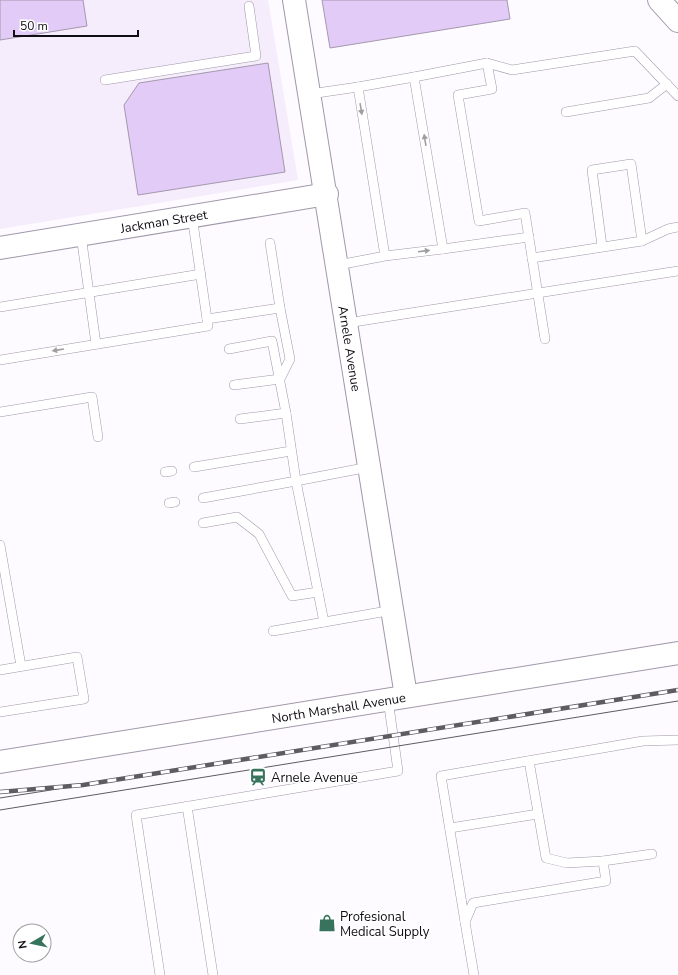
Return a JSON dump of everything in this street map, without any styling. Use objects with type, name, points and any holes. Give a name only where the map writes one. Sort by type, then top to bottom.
[{"type":"main road","name":"Arnele Avenue","points":[[294,0],[327,194],[393,610],[397,698]]},
{"type":"main road","points":[[659,0],[678,20]]},
{"type":"main road","name":"Jackman Street","points":[[0,248],[327,194]]},
{"type":"main road","name":"North Marshall Avenue","points":[[0,762],[678,653]]},
{"type":"lane","points":[[104,80],[256,56],[249,6]]},
{"type":"lane","points":[[310,94],[358,87],[488,63],[512,70],[635,51],[678,96]]},
{"type":"lane","points":[[488,63],[492,89],[458,95],[478,221],[525,213],[539,293],[545,339]]},
{"type":"lane","points":[[414,77],[443,249]]},
{"type":"lane","points":[[566,112],[649,98],[667,84]]},
{"type":"lane","points":[[358,87],[386,256]]},
{"type":"lane","points":[[602,246],[592,170],[631,164],[642,242]]},
{"type":"lane","points":[[0,360],[208,326],[192,216]]},
{"type":"lane","points":[[532,258],[602,246],[642,242],[668,229],[678,227]]},
{"type":"lane","points":[[81,235],[96,344]]},
{"type":"lane","points":[[338,265],[386,256],[528,237]]},
{"type":"lane","points":[[270,243],[290,359],[280,379]]},
{"type":"lane","points":[[347,323],[678,271]]},
{"type":"lane","points":[[0,307],[201,274]]},
{"type":"lane","points":[[207,320],[280,308]]},
{"type":"lane","points":[[228,349],[272,341],[286,413],[296,481],[324,622]]},
{"type":"lane","points":[[234,385],[280,379]]},
{"type":"lane","points":[[0,412],[92,397],[98,437]]},
{"type":"lane","points":[[240,419],[286,413]]},
{"type":"lane","points":[[194,467],[291,451]]},
{"type":"lane","points":[[203,498],[370,467]]},
{"type":"lane","points":[[203,523],[237,517],[259,534],[292,596],[318,592]]},
{"type":"lane","points":[[0,545],[21,666]]},
{"type":"lane","points":[[273,631],[393,610]]},
{"type":"lane","points":[[0,670],[77,657],[84,699],[0,712]]},
{"type":"lane","points":[[160,975],[136,815],[398,770],[397,698]]},
{"type":"lane","points":[[474,975],[441,776],[643,741],[678,740]]},
{"type":"lane","points":[[529,761],[546,858],[567,862],[603,861],[652,854]]},
{"type":"lane","points":[[187,806],[213,975]]},
{"type":"lane","points":[[450,828],[538,814]]},
{"type":"lane","points":[[465,922],[473,903],[606,881],[603,861]]},
{"type":"shaded area","points":[[0,0],[268,0],[298,180],[0,229]]},
{"type":"building","points":[[0,0],[83,0],[87,26],[0,40]]},
{"type":"building","points":[[322,0],[507,0],[510,19],[330,48]]},
{"type":"building","points":[[268,63],[285,172],[138,195],[124,105],[139,83]]},
{"type":"tram line","points":[[0,810],[678,701]]},
{"type":"tram line","points":[[0,798],[83,785]]},
{"type":"railway","points":[[0,792],[83,785],[678,690]]},
{"type":"place","name":"Arnele Avenue","points":[[258,777]]},
{"type":"place","name":"Profesional Medical Supply","points":[[327,923]]}]
